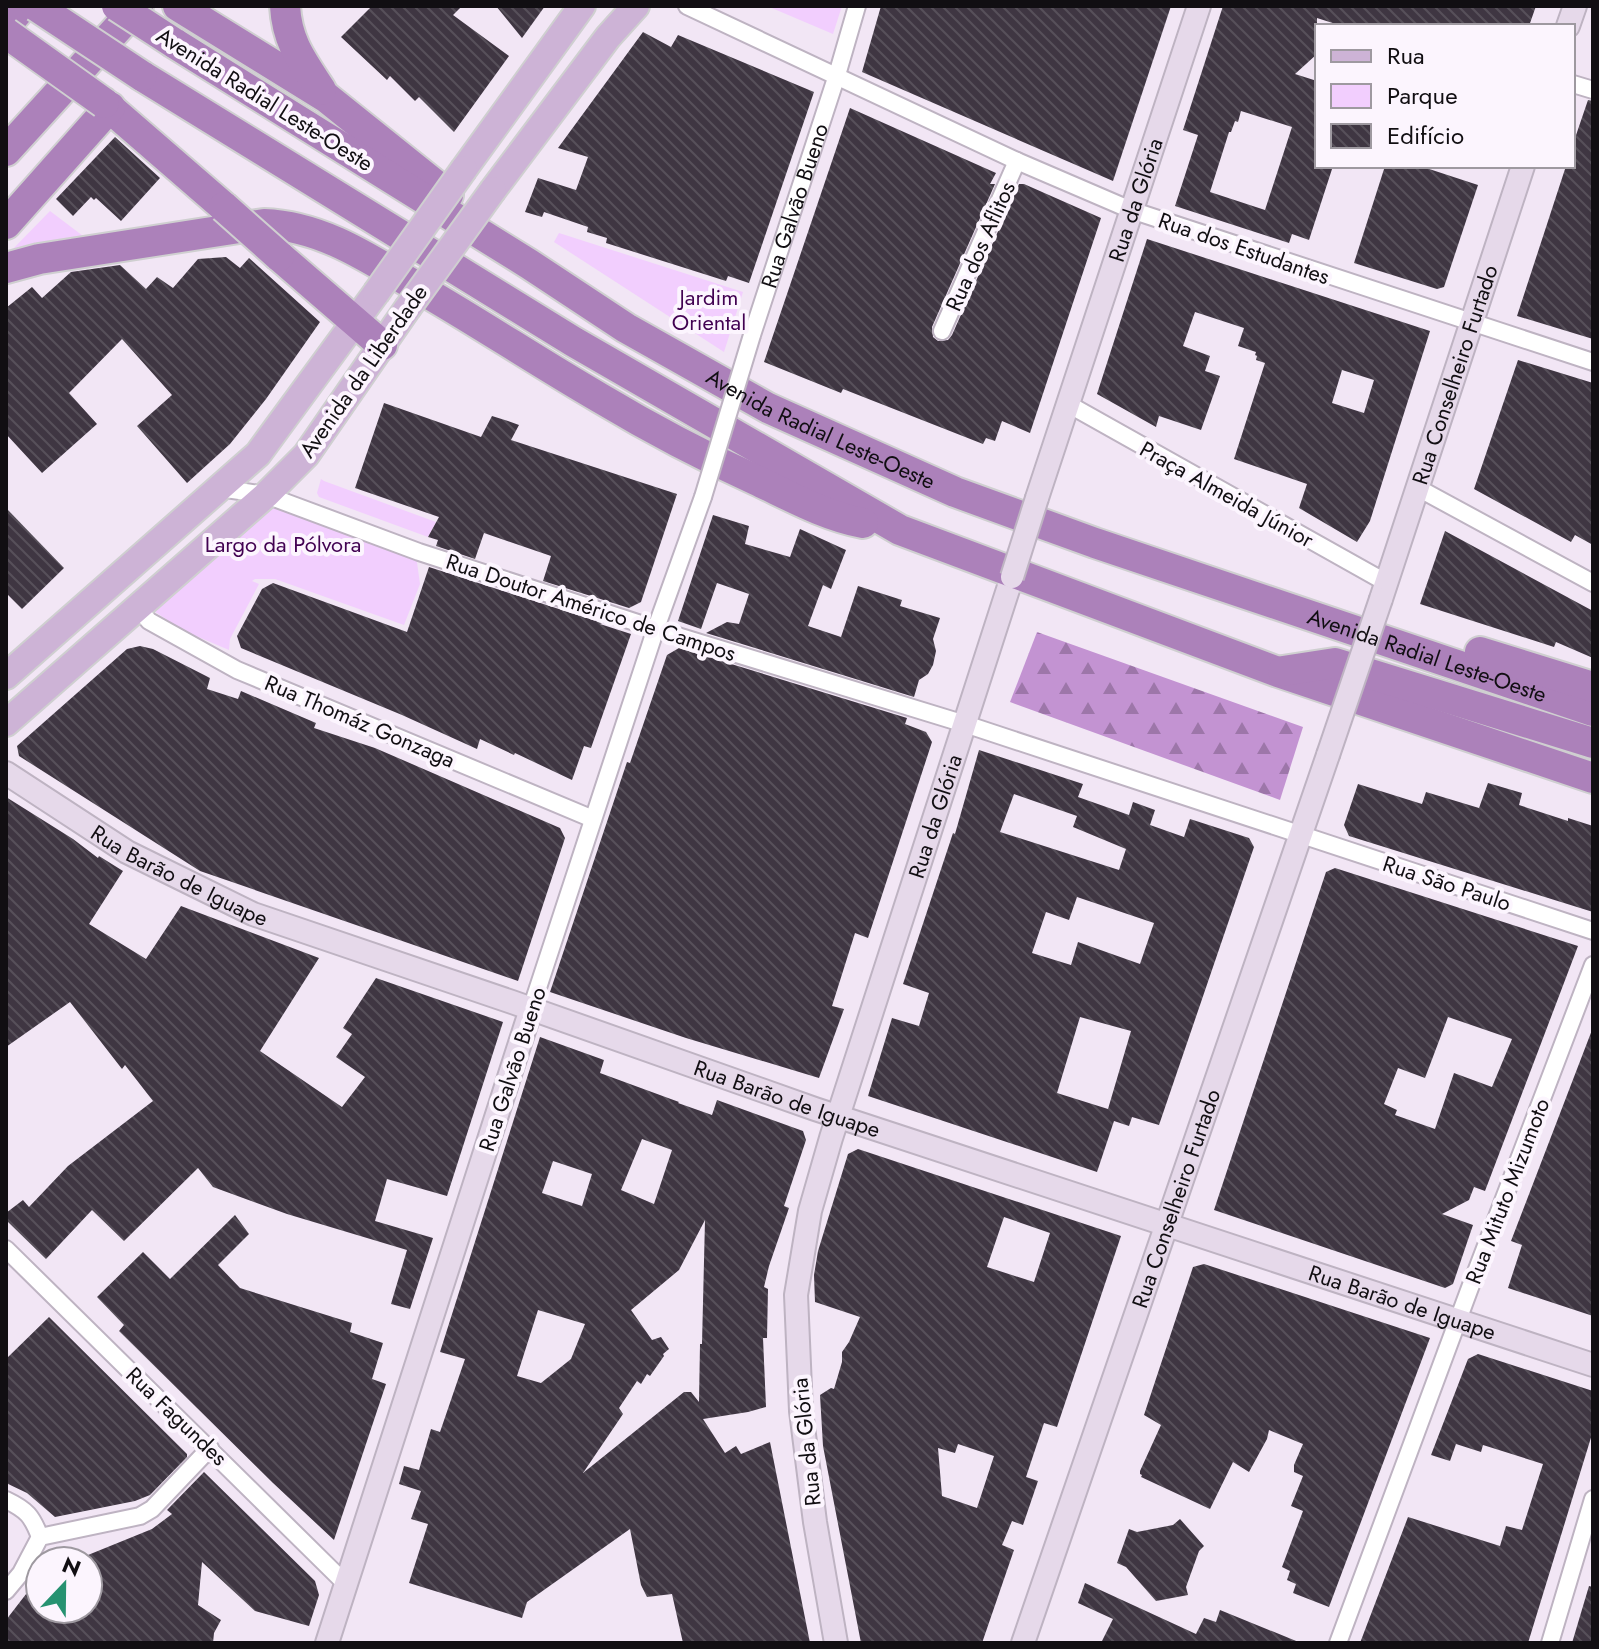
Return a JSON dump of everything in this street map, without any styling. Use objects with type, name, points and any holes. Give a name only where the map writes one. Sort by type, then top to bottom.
[{"type":"highway","points":[[6,25],[23,6]]},
{"type":"highway","name":"Avenida Radial Leste-Oeste","points":[[36,6],[142,76],[574,342],[900,530],[1278,672],[1593,778]]},
{"type":"highway","name":"Avenida Radial Leste-Oeste","points":[[117,6],[626,328],[768,408],[955,492],[1095,543],[1593,711]]},
{"type":"highway","points":[[6,151],[138,6]]},
{"type":"highway","points":[[285,6],[286,23],[296,52],[327,98]]},
{"type":"highway","points":[[184,9],[327,98],[432,181],[529,264]]},
{"type":"highway","points":[[6,33],[107,105],[382,345]]},
{"type":"highway","points":[[6,224],[107,105]]},
{"type":"highway","points":[[6,268],[39,259],[264,224],[305,229],[344,244],[601,399],[710,459],[812,506],[855,521],[900,530]]},
{"type":"highway","points":[[1407,648],[1451,642],[1593,687]]},
{"type":"highway","points":[[1278,672],[1335,663],[1593,743]]},
{"type":"main road","name":"Avenida da Liberdade","points":[[6,676],[258,454],[582,6]]},
{"type":"main road","name":"Avenida da Liberdade","points":[[6,723],[266,495],[306,455],[493,190],[608,37],[636,6]]},
{"type":"street","name":"Rua dos Estudantes","points":[[687,6],[1017,161],[1131,210],[1593,362]]},
{"type":"street","name":"Rua Galvão Bueno","points":[[327,1643],[593,819],[703,497],[857,6]]},
{"type":"street","name":"Rua da Glória","points":[[836,1643],[815,1522],[801,1411],[796,1295],[810,1211],[1051,454],[1199,6]]},
{"type":"street","name":"Rua dos Aflitos","points":[[942,331],[1017,161]]},
{"type":"street","name":"Rua Conselheiro Furtado","points":[[1023,1643],[1384,591],[1522,168]]},
{"type":"street","name":"Praça Almeida Júnior","points":[[1068,404],[1384,591]]},
{"type":"street","name":"Rua Doutor Américo de Campos","points":[[219,488],[266,495],[419,552],[965,724]]},
{"type":"street","points":[[1418,488],[1593,583]]},
{"type":"street","name":"Rua Thomáz Gonzaga","points":[[137,607],[149,621],[237,670],[593,819]]},
{"type":"street","points":[[965,724],[1300,835]]},
{"type":"street","name":"Rua Barão de Iguape","points":[[6,773],[127,852],[253,914],[838,1116],[1593,1365]]},
{"type":"street","name":"Rua São Paulo","points":[[1300,835],[1593,931]]},
{"type":"street","name":"Rua Mituto Mizumoto","points":[[1338,1643],[1593,965]]},
{"type":"street","name":"Rua Fagundes","points":[[6,1249],[346,1584]]},
{"type":"street","points":[[40,1537],[140,1516],[152,1509],[210,1448]]},
{"type":"street","points":[[1550,1643],[1593,1499]]},
{"type":"street","points":[[6,1500],[22,1507],[33,1519],[40,1537],[21,1573],[6,1591]]},
{"type":"green space","points":[[767,6],[842,6],[833,34]]},
{"type":"green space","points":[[50,211],[87,239],[10,252]]},
{"type":"green space","name":"Jardim Oriental","points":[[559,233],[743,292],[724,352],[554,242]]},
{"type":"green space","points":[[321,479],[436,522],[428,537],[319,497],[317,493]]},
{"type":"green space","name":"Largo da Pólvora","points":[[268,504],[416,555],[420,584],[404,625],[275,579],[252,581],[259,584],[230,639],[229,650],[182,630],[151,609]]},
{"type":"green space","points":[[1037,632],[1303,727],[1280,800],[1010,702]]},
{"type":"building","points":[[372,6],[462,6],[453,15],[509,56],[454,132],[419,97],[415,101],[390,76],[387,80],[341,37]]},
{"type":"building","points":[[496,6],[545,6],[522,38]]},
{"type":"building","points":[[881,6],[1171,6],[1113,181],[862,72]]},
{"type":"building","points":[[1223,6],[1536,6],[1530,24],[1336,24],[1317,18],[1315,56],[1295,74],[1315,80],[1315,168],[1332,168],[1309,240],[1292,234],[1289,243],[1175,206],[1198,135],[1183,130]],"holes":[[[1241,111],[1292,127],[1265,210],[1210,192],[1229,132],[1235,121],[1238,122]]]},
{"type":"building","points":[[643,32],[671,47],[678,35],[814,92],[749,283],[728,276],[726,281],[606,243],[607,238],[587,232],[588,227],[544,212],[542,217],[525,212],[538,178],[576,190],[588,157],[558,148]]},
{"type":"building","points":[[1588,100],[1593,101],[1593,339],[1517,316],[1565,168],[1575,168],[1575,138]]},
{"type":"building","points":[[850,108],[996,173],[990,184],[995,184],[932,327],[933,337],[938,341],[948,340],[952,335],[1019,184],[1101,218],[1030,433],[1002,421],[995,441],[986,438],[983,444],[843,389],[841,393],[764,362]]},
{"type":"building","points":[[115,137],[160,178],[121,221],[91,197],[73,216],[56,199]]},
{"type":"building","points":[[1384,168],[1426,168],[1478,185],[1444,287],[1437,289],[1354,263]]},
{"type":"building","points":[[1147,239],[1430,331],[1370,521],[1357,542],[1299,508],[1307,484],[1234,459],[1265,363],[1256,360],[1256,352],[1238,346],[1244,328],[1195,312],[1183,346],[1210,356],[1205,371],[1220,376],[1201,430],[1159,416],[1156,427],[1097,394]],"holes":[[[1342,370],[1374,380],[1364,413],[1332,403]]]},
{"type":"building","points":[[226,257],[240,268],[249,258],[320,322],[230,444],[187,483],[137,426],[172,395],[122,339],[69,393],[97,424],[42,473],[6,434],[6,308],[32,287],[42,298],[71,272],[120,265],[146,289],[157,277],[173,288],[198,259]]},
{"type":"building","points":[[1518,360],[1593,383],[1593,545],[1575,535],[1571,542],[1474,489]]},
{"type":"building","points":[[384,403],[481,437],[492,416],[519,425],[511,440],[677,494],[641,602],[629,608],[543,581],[551,556],[484,533],[475,559],[436,546],[438,540],[428,537],[439,517],[355,488]]},
{"type":"building","points":[[6,508],[64,568],[22,609],[6,593]]},
{"type":"building","points":[[713,515],[749,526],[745,544],[790,557],[800,529],[846,550],[831,589],[823,585],[808,626],[841,637],[858,586],[902,600],[900,606],[940,618],[933,639],[936,651],[933,665],[928,674],[919,680],[914,697],[706,633],[727,622],[739,624],[749,594],[717,583],[701,629],[678,621]]},
{"type":"building","points":[[1445,531],[1593,611],[1593,658],[1556,642],[1554,647],[1420,604]]},
{"type":"building","points":[[429,567],[631,634],[591,748],[584,746],[572,780],[480,739],[477,749],[241,648],[237,636],[262,589],[273,583],[407,632]]},
{"type":"building","points":[[140,646],[153,649],[210,678],[207,689],[238,699],[241,691],[316,723],[314,728],[375,748],[560,828],[565,838],[518,981],[200,871],[19,756],[17,746],[127,649]]},
{"type":"building","points":[[679,648],[907,718],[905,724],[926,732],[932,742],[868,938],[855,933],[832,1006],[844,1009],[819,1078],[686,1038],[550,992],[627,762],[630,763],[667,655]]},
{"type":"building","points":[[979,750],[1083,784],[1078,797],[1129,815],[1133,802],[1155,810],[1150,825],[1184,837],[1190,819],[1249,838],[1254,847],[1159,1125],[1132,1117],[1129,1126],[1114,1121],[1097,1172],[868,1096],[892,1018],[919,1026],[929,993],[903,984],[955,834]],"holes":[[[1014,794],[1077,816],[1073,827],[1126,849],[1119,870],[1000,832]],[[1077,897],[1154,923],[1140,964],[1078,942],[1071,965],[1032,953],[1046,912],[1069,920]],[[1080,1017],[1131,1031],[1108,1109],[1057,1093]]]},
{"type":"building","points":[[1488,783],[1522,793],[1519,805],[1593,826],[1593,912],[1349,836],[1344,825],[1358,784],[1422,804],[1426,792],[1479,808]]},
{"type":"building","points":[[6,797],[123,871],[89,924],[146,959],[181,906],[319,958],[260,1051],[342,1107],[365,1077],[336,1057],[352,1034],[343,1028],[376,978],[503,1022],[447,1196],[387,1179],[375,1221],[433,1238],[410,1309],[391,1304],[407,1250],[287,1214],[213,1187],[198,1168],[124,1241],[92,1210],[46,1259],[6,1220],[6,1213],[23,1200],[29,1207],[68,1166],[153,1101],[125,1065],[122,1069],[70,1002],[6,1047]]},
{"type":"building","points":[[1335,868],[1578,946],[1485,1191],[1474,1187],[1469,1200],[1442,1214],[1473,1225],[1453,1284],[1445,1288],[1214,1210],[1326,872]],"holes":[[[1448,1017],[1512,1039],[1492,1087],[1454,1073],[1435,1129],[1395,1115],[1397,1110],[1384,1104],[1398,1068],[1425,1078]]]},
{"type":"building","points":[[1592,1030],[1593,1316],[1508,1288],[1522,1245],[1511,1241]]},
{"type":"building","points":[[540,1037],[604,1060],[600,1073],[678,1103],[712,1115],[717,1100],[803,1131],[806,1140],[784,1206],[789,1208],[764,1287],[768,1289],[767,1338],[763,1338],[766,1407],[703,1419],[725,1453],[736,1446],[741,1454],[770,1442],[810,1643],[683,1643],[672,1594],[647,1597],[641,1585],[630,1529],[527,1602],[522,1618],[409,1583],[428,1524],[411,1519],[421,1491],[399,1484],[404,1466],[419,1470],[431,1429],[440,1432],[465,1359],[440,1352]],"holes":[[[642,1139],[672,1150],[654,1204],[621,1190]],[[553,1161],[592,1174],[582,1206],[542,1193]],[[705,1220],[699,1402],[691,1392],[684,1392],[583,1473],[623,1414],[619,1408],[637,1381],[641,1384],[647,1374],[650,1376],[669,1349],[661,1337],[652,1340],[631,1310],[679,1270]],[[538,1310],[585,1324],[571,1359],[541,1383],[517,1376]]]},
{"type":"building","points":[[858,1149],[1121,1236],[1057,1427],[1044,1423],[1026,1477],[1038,1481],[1023,1525],[1012,1521],[1002,1545],[1014,1550],[982,1643],[861,1643],[823,1446],[820,1395],[834,1389],[842,1352],[860,1317],[815,1302],[814,1275],[818,1251],[848,1154]],"holes":[[[1004,1217],[1050,1233],[1034,1282],[987,1267]],[[958,1444],[994,1456],[977,1508],[942,1496],[938,1448],[955,1453]]]},
{"type":"building","points":[[235,1215],[249,1234],[218,1265],[240,1288],[352,1323],[350,1332],[383,1343],[372,1379],[386,1384],[334,1540],[119,1331],[124,1325],[97,1297],[143,1252],[170,1279]]},
{"type":"building","points":[[1204,1264],[1430,1338],[1329,1607],[1293,1593],[1296,1584],[1287,1580],[1290,1571],[1282,1567],[1303,1511],[1291,1506],[1303,1476],[1294,1472],[1294,1465],[1303,1444],[1269,1430],[1249,1472],[1233,1462],[1210,1509],[1141,1477],[1140,1471],[1161,1425],[1144,1415],[1193,1267]]},
{"type":"building","points":[[49,1317],[187,1454],[150,1495],[135,1501],[55,1517],[27,1493],[6,1483],[6,1359]]},
{"type":"building","points":[[1478,1354],[1593,1391],[1593,1431],[1528,1643],[1360,1643],[1408,1517],[1500,1546],[1506,1526],[1522,1530],[1543,1464],[1483,1445],[1481,1452],[1456,1444],[1450,1461],[1431,1455],[1468,1359]]},
{"type":"building","points":[[204,1472],[315,1581],[319,1595],[309,1626],[255,1611],[202,1562],[198,1605],[221,1620],[213,1643],[6,1643],[6,1620],[24,1597],[24,1625],[104,1625],[104,1548],[152,1529],[172,1514],[167,1510]]},
{"type":"building","points":[[1180,1519],[1204,1546],[1199,1551],[1186,1587],[1188,1595],[1156,1601],[1126,1567],[1117,1563],[1129,1529],[1137,1532],[1173,1525]]},
{"type":"building","points":[[1085,1583],[1196,1634],[1204,1618],[1216,1622],[1220,1610],[1301,1643],[1101,1643],[1113,1619],[1078,1603]]},
{"type":"building","points":[[1589,1586],[1593,1587],[1593,1643],[1572,1643]]}]
